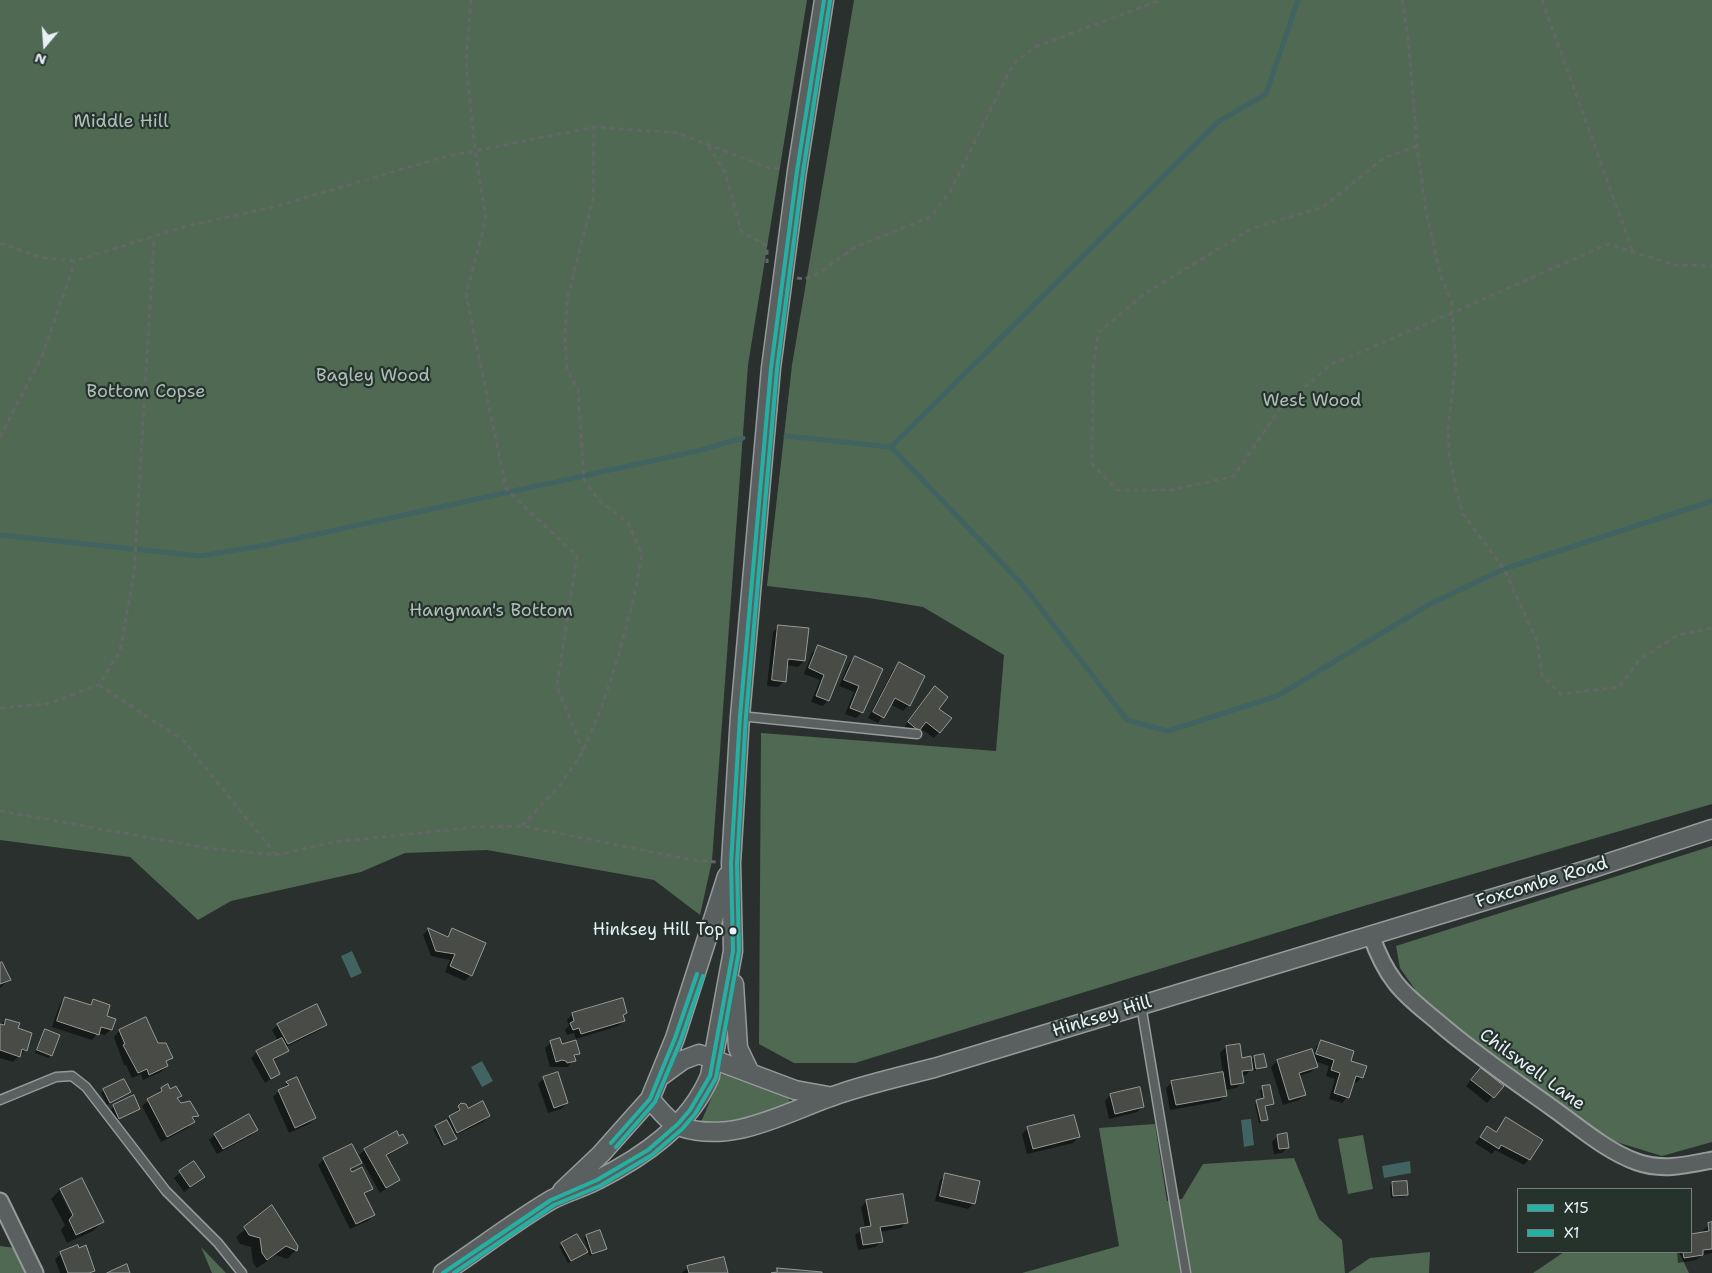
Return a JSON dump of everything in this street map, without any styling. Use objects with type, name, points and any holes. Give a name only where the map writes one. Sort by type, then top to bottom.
[{"type":"street","points":[[750,1073],[738,1048],[733,951],[731,863],[740,716],[771,368],[813,60],[824,0]]},
{"type":"street","name":"Foxcombe Road","points":[[1372,935],[1712,829]]},
{"type":"street","points":[[444,1273],[552,1200],[601,1154],[650,1099],[661,1076],[704,954],[731,863]]},
{"type":"street","name":"Hinksey Hill","points":[[678,1127],[723,1133],[744,1128],[831,1096],[1372,935]]},
{"type":"street","name":"Chilswell Lane","points":[[1372,935],[1379,956],[1394,981],[1414,1002],[1471,1050],[1578,1127],[1622,1156],[1657,1167],[1683,1166],[1712,1160]]},
{"type":"street","points":[[552,1200],[597,1180],[640,1154],[678,1127],[702,1095],[714,1058],[733,951]]},
{"type":"street","points":[[661,1076],[683,1060],[699,1054],[714,1058]]},
{"type":"street","name":"Hinksey Hill","points":[[714,1058],[795,1090],[831,1096]]},
{"type":"street","points":[[650,1099],[678,1127]]},
{"type":"street","points":[[0,1201],[35,1273]]},
{"type":"lane","points":[[740,716],[917,734]]},
{"type":"lane","points":[[1141,1005],[1186,1273]]},
{"type":"lane","points":[[0,1100],[56,1077],[72,1076],[86,1087],[166,1191],[218,1242],[242,1273]]},
{"type":"path","points":[[471,0],[466,61],[475,150],[486,220],[466,294],[506,489],[577,556],[557,686],[582,751]]},
{"type":"path","points":[[784,275],[805,279],[819,273],[855,247],[930,216],[950,192],[1014,64],[1037,46],[1161,0]]},
{"type":"path","points":[[1402,0],[1408,37],[1417,146],[1426,212],[1441,277],[1452,302],[1456,360],[1448,429],[1449,453],[1463,514],[1504,569],[1536,641],[1542,675],[1560,694],[1619,687],[1640,659],[1678,635],[1712,628]]},
{"type":"path","points":[[1542,0],[1633,252]]},
{"type":"path","points":[[522,826],[560,785],[582,751],[602,706],[617,661],[634,597],[642,554],[628,523],[600,501],[584,480],[578,390],[567,369],[565,339],[567,300],[593,198],[594,127]]},
{"type":"path","points":[[0,243],[42,258],[75,261],[154,238],[187,226],[274,207],[440,158],[594,127],[678,133],[769,168],[780,169]]},
{"type":"path","points":[[707,144],[725,172],[741,231],[767,246],[767,264]]},
{"type":"path","points":[[1417,146],[1384,158],[1323,207],[1251,229],[1143,295],[1098,333],[1093,370],[1092,464],[1117,490],[1173,490],[1234,476],[1281,408],[1332,364],[1608,244],[1675,265],[1712,266]]},
{"type":"path","points":[[0,708],[47,704],[99,685],[120,651],[134,573],[154,238]]},
{"type":"path","points":[[0,437],[43,354],[75,261]]},
{"type":"path","points":[[99,685],[184,741],[276,855]]},
{"type":"path","points":[[0,811],[207,848],[276,855],[333,842],[476,827],[522,826],[693,860],[731,863]]},
{"type":"green space","name":"Hangman's Bottom","points":[[0,0],[807,0],[748,365],[712,861],[700,915],[654,880],[487,850],[405,853],[361,872],[231,901],[198,920],[130,857],[0,840]]},
{"type":"green space","name":"West Wood","points":[[854,0],[1712,0],[1712,804],[1357,908],[855,1063],[794,1063],[759,1044],[761,733],[996,751],[1004,655],[923,607],[869,598],[767,586],[792,365]]},
{"type":"green space","points":[[1712,846],[1712,1142],[1662,1156],[1610,1140],[1426,1005],[1400,968],[1396,946]]},
{"type":"green space","points":[[723,1071],[788,1095],[790,1103],[769,1112],[735,1122],[701,1122]]},
{"type":"green space","points":[[1155,1124],[1167,1201],[1182,1199],[1203,1164],[1294,1158],[1319,1219],[1342,1240],[1345,1273],[1022,1273],[1119,1246],[1099,1128]]},
{"type":"green space","points":[[1363,1135],[1373,1189],[1348,1194],[1338,1139]]},
{"type":"green space","points":[[0,1246],[15,1248],[25,1273],[0,1273]]},
{"type":"green space","points":[[201,1247],[226,1273],[212,1273]]},
{"type":"green space","points":[[1430,1252],[1429,1273],[1348,1273],[1370,1258]]},
{"type":"green space","points":[[1563,1253],[1679,1253],[1689,1273],[1533,1273]]},
{"type":"water","points":[[352,951],[362,973],[351,978],[341,956]]},
{"type":"water","points":[[482,1061],[493,1081],[482,1087],[471,1067]]},
{"type":"water","points":[[1251,1119],[1254,1145],[1244,1147],[1241,1120]]},
{"type":"water","points":[[1410,1161],[1411,1173],[1384,1178],[1382,1166]]},
{"type":"building","points":[[778,625],[809,628],[805,661],[788,659],[786,682],[772,680]]},
{"type":"building","points":[[818,645],[847,656],[829,701],[816,696],[824,675],[809,668]]},
{"type":"building","points":[[855,656],[883,669],[863,713],[850,708],[859,686],[844,680]]},
{"type":"building","points":[[899,662],[925,676],[910,706],[895,698],[884,718],[873,712]]},
{"type":"building","points":[[935,686],[948,697],[939,709],[952,718],[940,733],[926,722],[919,731],[908,722]]},
{"type":"building","points":[[428,928],[448,937],[452,928],[486,943],[472,976],[450,966],[455,954],[436,951]]},
{"type":"building","points":[[2,962],[11,980],[0,984],[0,963]]},
{"type":"building","points":[[65,997],[91,1005],[93,999],[110,1005],[107,1016],[116,1019],[112,1030],[101,1027],[99,1035],[57,1021]]},
{"type":"building","points":[[623,998],[627,1013],[623,1015],[625,1021],[581,1034],[579,1028],[573,1030],[570,1023],[574,1021],[572,1013]]},
{"type":"building","points":[[317,1004],[327,1025],[288,1044],[277,1024]]},
{"type":"building","points":[[146,1017],[158,1043],[166,1043],[173,1058],[166,1061],[168,1066],[149,1075],[147,1069],[138,1073],[123,1045],[125,1044],[119,1030]]},
{"type":"building","points":[[6,1019],[20,1023],[18,1028],[32,1033],[27,1051],[22,1049],[20,1057],[0,1050],[0,1024],[4,1025]]},
{"type":"building","points":[[45,1029],[60,1035],[52,1056],[37,1050]]},
{"type":"building","points":[[282,1038],[289,1051],[273,1059],[280,1074],[271,1079],[256,1051]]},
{"type":"building","points":[[560,1038],[562,1044],[576,1040],[580,1054],[574,1055],[576,1061],[567,1063],[562,1060],[556,1062],[550,1041]]},
{"type":"building","points":[[1321,1040],[1354,1051],[1351,1061],[1367,1066],[1363,1078],[1356,1076],[1349,1098],[1334,1093],[1340,1073],[1331,1070],[1334,1060],[1316,1054]]},
{"type":"building","points":[[1240,1044],[1242,1058],[1251,1056],[1253,1070],[1242,1071],[1244,1083],[1231,1085],[1226,1046]]},
{"type":"building","points":[[1312,1049],[1318,1067],[1299,1073],[1306,1095],[1289,1100],[1277,1060]]},
{"type":"building","points":[[1264,1054],[1267,1067],[1256,1069],[1254,1056]]},
{"type":"building","points":[[1481,1068],[1504,1086],[1494,1098],[1471,1080]]},
{"type":"building","points":[[558,1072],[568,1103],[554,1108],[543,1077]]},
{"type":"building","points":[[1223,1072],[1227,1096],[1176,1105],[1171,1081]]},
{"type":"building","points":[[297,1077],[316,1118],[295,1128],[278,1090],[289,1085],[286,1082]]},
{"type":"building","points":[[124,1079],[131,1092],[110,1103],[103,1089]]},
{"type":"building","points":[[168,1084],[170,1089],[176,1086],[182,1096],[177,1098],[181,1103],[190,1101],[199,1116],[192,1117],[195,1122],[167,1137],[147,1099],[162,1091],[161,1088]]},
{"type":"building","points":[[1270,1085],[1274,1104],[1265,1106],[1268,1120],[1261,1121],[1256,1100],[1264,1098],[1262,1086]]},
{"type":"building","points":[[1140,1087],[1144,1107],[1115,1114],[1110,1094]]},
{"type":"building","points":[[134,1095],[140,1109],[119,1119],[113,1105]]},
{"type":"building","points":[[483,1101],[490,1116],[457,1133],[449,1116],[460,1110],[458,1106],[461,1103],[466,1104],[468,1108]]},
{"type":"building","points":[[249,1114],[258,1130],[223,1149],[214,1134]]},
{"type":"building","points":[[1074,1115],[1080,1137],[1033,1149],[1027,1127]]},
{"type":"building","points":[[1506,1117],[1543,1140],[1530,1160],[1501,1145],[1499,1149],[1480,1137],[1487,1126],[1496,1132]]},
{"type":"building","points":[[447,1120],[457,1139],[444,1145],[435,1126]]},
{"type":"building","points":[[397,1131],[399,1136],[403,1134],[408,1143],[386,1155],[400,1180],[386,1188],[364,1149]]},
{"type":"building","points":[[1287,1133],[1289,1148],[1279,1149],[1277,1135]]},
{"type":"building","points":[[352,1144],[362,1163],[350,1169],[352,1172],[362,1167],[373,1189],[364,1193],[375,1215],[356,1224],[323,1158]]},
{"type":"building","points":[[194,1161],[205,1177],[190,1187],[179,1171]]},
{"type":"building","points":[[945,1173],[980,1181],[975,1204],[940,1196]]},
{"type":"building","points":[[82,1178],[104,1222],[76,1235],[69,1220],[73,1215],[60,1189]]},
{"type":"building","points":[[1407,1181],[1408,1195],[1393,1196],[1392,1182]]},
{"type":"building","points":[[903,1194],[908,1223],[880,1227],[883,1242],[863,1245],[860,1228],[871,1226],[866,1200]]},
{"type":"building","points":[[272,1205],[298,1246],[297,1251],[286,1246],[267,1260],[262,1253],[260,1238],[249,1235],[244,1227]]},
{"type":"building","points":[[1712,1222],[1712,1249],[1703,1250],[1703,1255],[1684,1258],[1683,1253],[1692,1253],[1692,1234],[1709,1231],[1708,1223]]},
{"type":"building","points":[[600,1230],[607,1249],[592,1254],[586,1235]]},
{"type":"building","points":[[577,1234],[588,1252],[571,1261],[561,1243]]},
{"type":"building","points":[[78,1245],[79,1248],[86,1245],[95,1271],[89,1273],[68,1273],[60,1252]]},
{"type":"building","points":[[724,1257],[728,1273],[689,1273],[687,1266]]},
{"type":"building","points":[[127,1264],[130,1273],[107,1273]]},
{"type":"building","points":[[777,1268],[822,1273],[771,1273],[777,1272]]},
{"type":"waterway","points":[[786,436],[891,447],[1218,122],[1266,94],[1298,0]]},
{"type":"waterway","points":[[0,535],[200,556],[267,545],[697,451],[743,438]]},
{"type":"waterway","points":[[891,447],[1021,583],[1127,720],[1168,731],[1277,696],[1430,604],[1504,569],[1712,501]]},
{"type":"transit line","name":"X15","points":[[443,1273],[551,1200],[597,1180],[648,1150],[678,1124],[690,1110],[710,1076],[733,951],[731,863],[740,716],[771,368],[797,171],[824,0]]},
{"type":"transit line","name":"X1","points":[[454,1273],[554,1205],[600,1186],[652,1155],[682,1129],[695,1114],[716,1078],[739,951],[737,863],[746,716],[777,369],[803,172],[830,1]]},
{"type":"transit line","name":"X15","points":[[611,1143],[650,1099],[675,1038],[697,974]]},
{"type":"transit line","name":"X1","points":[[616,1147],[655,1102],[681,1040],[703,976]]},
{"type":"place","name":"Hinksey Hill Top","points":[[733,931]]},
{"type":"park label","name":"Middle Hill","points":[[121,122]]},
{"type":"park label","name":"Bagley Wood","points":[[373,376]]},
{"type":"park label","name":"Bottom Copse","points":[[146,392]]}]
